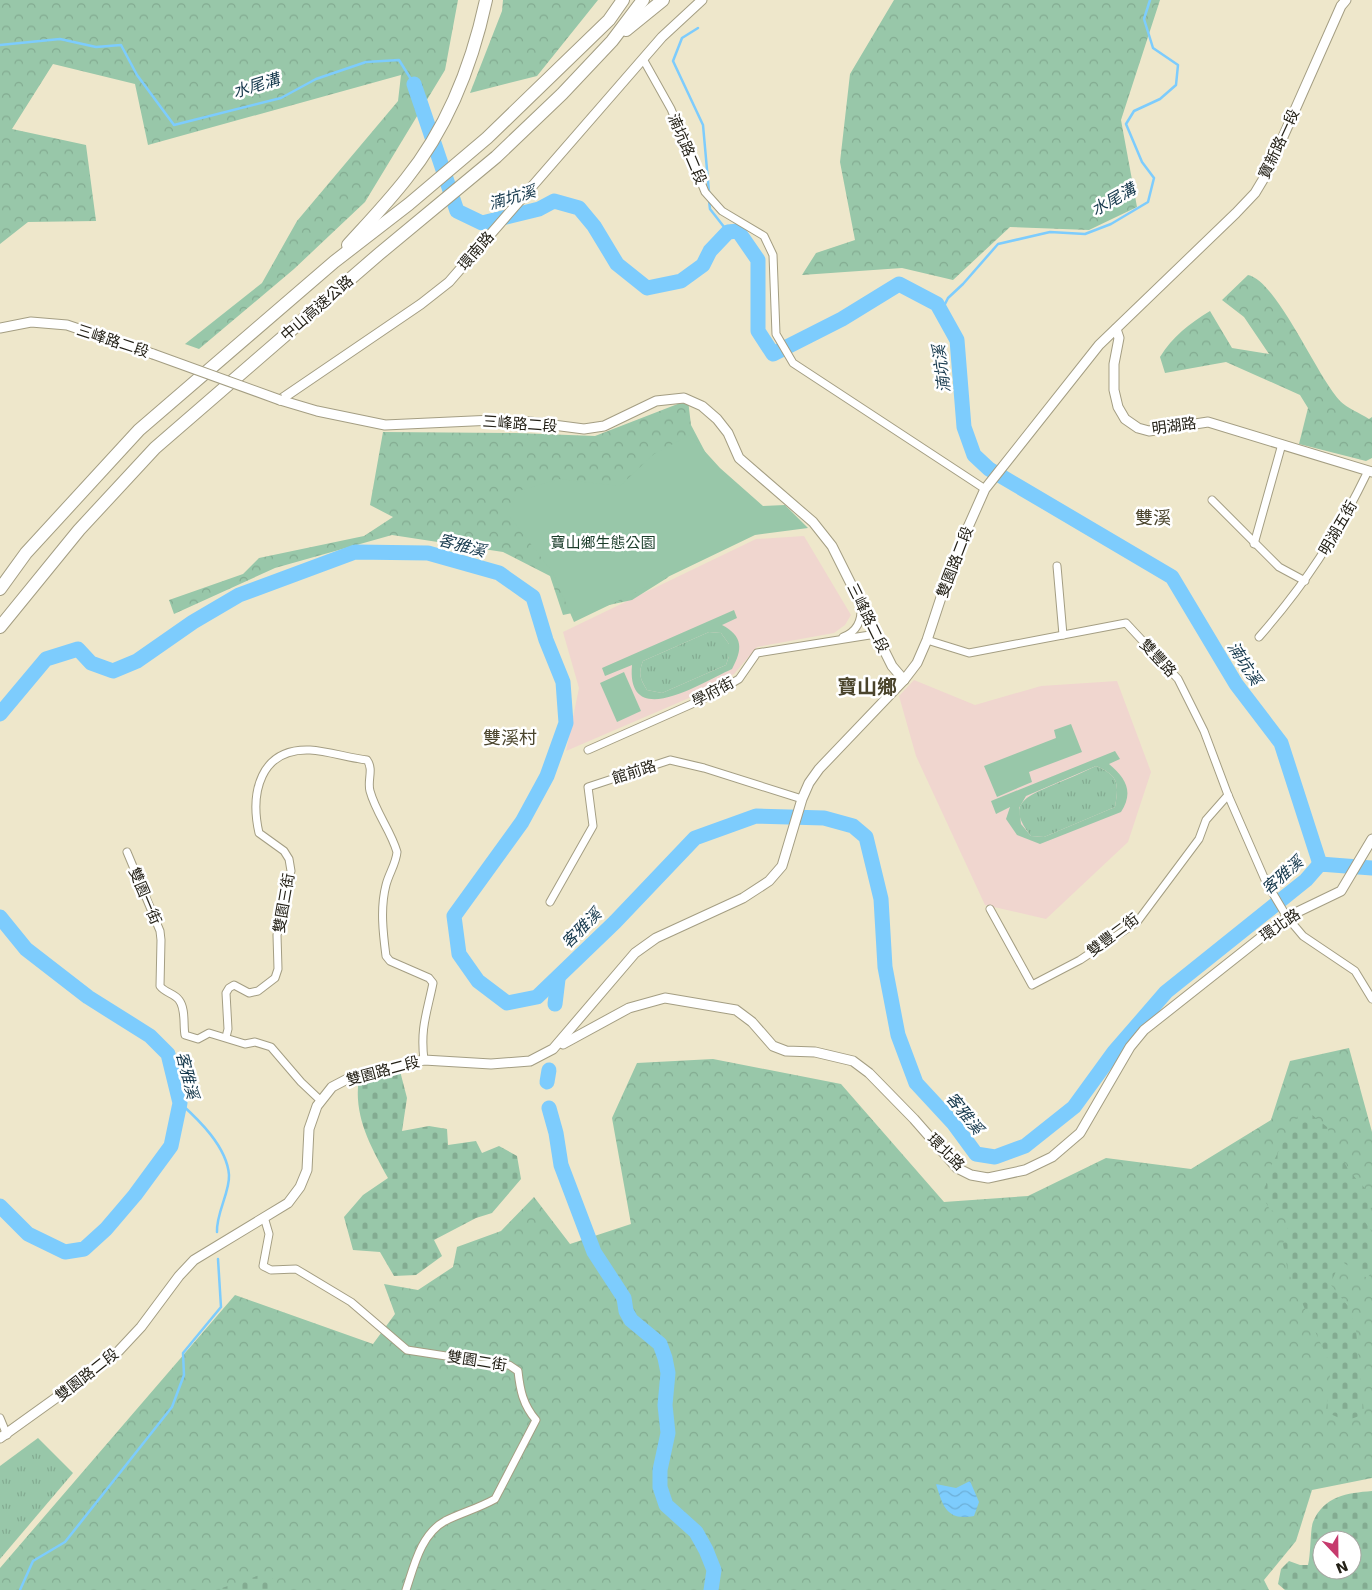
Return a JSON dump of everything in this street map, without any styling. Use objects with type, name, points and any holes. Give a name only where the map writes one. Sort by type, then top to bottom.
[{"type":"highway","points":[[334,262],[412,172],[449,113],[478,39],[486,0]]},
{"type":"highway","name":"中山高速公路","points":[[0,589],[26,553],[139,430],[334,262],[409,204],[487,138],[610,20],[623,0]]},
{"type":"highway","name":"中山高速公路","points":[[0,627],[79,530],[155,448],[379,254],[496,157],[562,94],[612,40],[643,0]]},
{"type":"highway","points":[[612,40],[663,0]]},
{"type":"street","name":"環南路","points":[[280,400],[421,304],[450,282],[662,36],[702,0]]},
{"type":"street","name":"寶新路一段","points":[[1116,329],[1255,193],[1267,173],[1337,14],[1346,0]]},
{"type":"street","name":"湳坑路二段","points":[[643,58],[671,109],[706,192],[722,211],[764,236],[767,242],[773,255],[776,334],[793,363],[985,489]]},
{"type":"street","name":"三峰路二段","points":[[0,328],[31,322],[67,325],[280,400],[317,411],[385,425],[494,420],[530,422],[584,429],[604,426],[656,401],[684,398],[702,406],[717,419],[728,433],[739,458],[814,522],[832,546],[892,666],[904,680]]},
{"type":"street","name":"明湖路","points":[[1116,329],[1119,338],[1114,364],[1114,390],[1118,407],[1130,424],[1149,431],[1208,422],[1370,472]]},
{"type":"street","name":"雙園路二段","points":[[4,1436],[113,1357],[141,1328],[179,1276],[194,1260],[288,1203],[304,1178],[308,1161],[309,1129],[320,1100],[332,1087],[353,1076],[424,1060],[491,1064],[530,1061],[554,1049],[635,953],[656,938],[744,898],[769,882],[782,866],[802,799],[809,783],[819,769],[904,680],[916,663],[927,640],[953,561],[985,489],[1099,345],[1116,329]]},
{"type":"street","points":[[1254,544],[1282,444]]},
{"type":"street","name":"明湖五街","points":[[1259,637],[1305,581],[1336,535],[1370,472]]},
{"type":"street","points":[[1212,500],[1279,567],[1305,581]]},
{"type":"street","points":[[1057,566],[1063,635]]},
{"type":"street","name":"學府街","points":[[834,640],[849,635],[858,626],[861,613],[860,601]]},
{"type":"street","name":"雙豐路","points":[[927,640],[969,653],[1126,623],[1178,679],[1204,731],[1228,796],[1266,882],[1287,917]]},
{"type":"street","name":"學府街","points":[[588,750],[710,696],[740,679],[757,653],[876,634]]},
{"type":"street","name":"雙園三街","points":[[226,1037],[228,1029],[226,993],[229,988],[234,985],[249,993],[258,991],[275,978],[278,969],[277,935],[284,916],[284,893],[291,871],[289,859],[284,851],[259,833],[257,812],[259,786],[268,763],[287,752],[310,750],[367,760],[371,765],[369,787],[397,852],[396,860],[386,885],[383,904],[386,956],[390,961],[429,978],[433,983],[423,1019],[424,1060]]},
{"type":"street","name":"館前路","points":[[550,902],[593,826],[588,787],[670,760],[704,768],[802,799]]},
{"type":"street","name":"雙豐二街","points":[[990,909],[1032,985],[1080,960],[1137,922],[1199,839],[1206,820],[1228,796]]},
{"type":"street","name":"環北路","points":[[554,1049],[584,1030],[629,1008],[665,998],[736,1010],[752,1022],[773,1046],[786,1051],[815,1052],[854,1061],[869,1073],[909,1114],[957,1168],[971,1176],[988,1178],[1002,1176],[1025,1170],[1052,1157],[1080,1133],[1130,1047],[1144,1030],[1287,917],[1341,891],[1372,840]]},
{"type":"street","name":"雙園一街","points":[[127,852],[160,931],[160,986],[164,991],[179,1000],[183,1008],[185,1035],[198,1039],[209,1033],[244,1044],[255,1042],[270,1047],[320,1100]]},
{"type":"street","points":[[1287,917],[1303,936],[1355,971],[1372,999]]},
{"type":"street","name":"雙園二街","points":[[264,1217],[269,1234],[264,1266],[271,1270],[296,1269],[351,1302],[407,1350],[459,1358],[478,1364],[509,1365],[518,1371],[519,1390],[528,1411],[536,1420],[534,1428],[512,1464],[495,1500],[444,1522],[432,1532],[420,1549],[406,1590]]},
{"type":"street","points":[[0,1418],[4,1436]]},
{"type":"shaded area","points":[[804,536],[851,615],[845,625],[834,633],[757,647],[734,674],[703,692],[566,751],[579,688],[563,632],[756,539]]},
{"type":"shaded area","points":[[914,680],[975,705],[1041,686],[1117,681],[1151,772],[1128,842],[1046,919],[985,905],[916,756],[899,696]]},
{"type":"green space","points":[[0,0],[458,0],[445,70],[365,202],[294,269],[199,349],[185,344],[262,283],[297,221],[398,101],[401,75],[148,145],[135,84],[53,64],[12,129],[86,145],[96,221],[28,222],[0,244]]},
{"type":"green space","points":[[503,0],[598,0],[537,76],[470,93],[502,11]]},
{"type":"green space","points":[[894,0],[1160,0],[1121,120],[1137,207],[1089,230],[1010,227],[953,280],[902,268],[802,275],[816,253],[855,240],[840,162],[850,74]]},
{"type":"green space","points":[[1248,275],[1259,281],[1284,311],[1330,388],[1340,401],[1369,419],[1372,417],[1372,458],[1366,461],[1299,444],[1308,408],[1300,395],[1226,362],[1165,373],[1160,357],[1170,343],[1182,331],[1210,311],[1232,348],[1269,354],[1244,317],[1222,300]]},
{"type":"green space","points":[[688,400],[691,425],[722,484],[687,554],[667,578],[632,600],[563,615],[550,576],[503,552],[392,535],[275,568],[174,614],[169,600],[243,574],[259,558],[364,536],[393,517],[370,505],[383,432],[516,433],[595,436]]},
{"type":"green space","name":"寶山鄉生態公園","points":[[690,435],[720,468],[763,506],[785,505],[808,528],[755,535],[574,622],[553,573],[507,513],[518,491],[558,479],[620,486],[654,454]]},
{"type":"green space","points":[[734,610],[737,618],[722,625],[734,634],[739,644],[738,655],[732,669],[686,691],[669,697],[653,699],[641,696],[633,685],[632,665],[605,676],[602,668]],"holes":[[[709,632],[721,633],[729,644],[729,656],[726,665],[662,693],[647,690],[640,676],[643,661]]]},
{"type":"green space","points":[[709,632],[721,633],[729,644],[729,656],[726,665],[662,693],[647,690],[640,676],[643,661]]},
{"type":"green space","points":[[624,672],[641,711],[617,722],[600,683]]},
{"type":"green space","points":[[1071,724],[1082,752],[1029,772],[1032,782],[997,797],[984,766],[1056,738],[1054,730]]},
{"type":"green space","points":[[1115,751],[1120,759],[1109,764],[1124,780],[1127,792],[1125,805],[1121,812],[1040,844],[1017,835],[1006,819],[1010,807],[996,814],[991,801]],"holes":[[[1096,766],[1104,770],[1116,781],[1115,807],[1044,837],[1031,836],[1021,824],[1019,808],[1026,796]]]},
{"type":"green space","points":[[1096,766],[1109,773],[1116,781],[1115,807],[1044,837],[1031,836],[1020,817],[1019,809],[1022,803],[1034,794]]},
{"type":"green space","points":[[1349,1048],[1372,1132],[1372,1478],[1312,1490],[1296,1541],[1264,1580],[1269,1590],[0,1590],[0,1568],[235,1295],[373,1344],[395,1314],[384,1284],[418,1290],[453,1267],[457,1247],[501,1231],[534,1197],[570,1244],[631,1224],[612,1118],[637,1063],[713,1059],[841,1084],[944,1202],[1028,1196],[1106,1158],[1191,1169],[1271,1120],[1290,1061]]},
{"type":"green space","points":[[400,1071],[407,1098],[402,1131],[429,1126],[447,1129],[448,1145],[476,1141],[482,1153],[499,1146],[517,1156],[521,1179],[492,1213],[476,1218],[434,1240],[442,1256],[416,1275],[394,1276],[380,1252],[353,1250],[344,1217],[363,1195],[388,1178],[364,1130],[358,1105],[359,1077]]},
{"type":"green space","points":[[1306,1110],[1327,1127],[1335,1147],[1350,1172],[1372,1196],[1372,1205],[1365,1222],[1372,1232],[1372,1272],[1367,1278],[1341,1261],[1330,1284],[1348,1306],[1356,1330],[1364,1414],[1346,1421],[1326,1412],[1331,1366],[1288,1272],[1283,1244],[1289,1224],[1287,1215],[1270,1210],[1263,1197],[1270,1168],[1296,1118]]},
{"type":"green space","points":[[38,1438],[73,1473],[0,1559],[0,1466]]},
{"type":"green space","points":[[1372,1491],[1372,1590],[1285,1590],[1278,1584],[1281,1569],[1289,1561],[1300,1565],[1308,1565],[1310,1555],[1312,1526],[1313,1522],[1323,1506],[1345,1495]]},
{"type":"green space","points":[[269,1572],[278,1590],[220,1590],[222,1588]]},
{"type":"water","points":[[970,1481],[979,1502],[974,1516],[965,1517],[952,1514],[944,1506],[936,1484],[956,1488]]},
{"type":"waterway","name":"水尾溝","points":[[941,312],[948,298],[998,244],[1050,232],[1085,234],[1111,224],[1148,202],[1154,178],[1142,162],[1126,124],[1134,111],[1160,99],[1176,85],[1178,65],[1153,48],[1144,19],[1150,0]]},
{"type":"waterway","points":[[698,28],[682,38],[673,61],[703,125],[709,192]]},
{"type":"waterway","name":"水尾溝","points":[[0,45],[60,39],[96,47],[121,45],[137,75],[174,125],[281,98],[316,79],[366,62],[399,60],[414,84]]},
{"type":"waterway","name":"湳坑溪","points":[[414,84],[457,211],[482,223],[539,209],[554,201],[579,208],[594,226],[617,264],[647,288],[681,281],[703,265],[710,251],[728,232],[738,231],[758,260],[758,331],[773,354],[842,319],[899,284],[937,304],[957,340],[964,427],[974,455],[989,469],[1172,577],[1236,684],[1281,743],[1320,864]]},
{"type":"waterway","points":[[709,200],[710,209],[728,232]]},
{"type":"waterway","name":"客雅溪","points":[[0,714],[46,659],[78,649],[91,663],[113,671],[137,661],[193,622],[239,595],[355,552],[428,553],[499,573],[533,597],[546,640],[563,682],[566,723],[547,776],[522,822],[454,916],[459,954],[478,981],[507,1003],[537,997],[615,922],[695,838],[756,816],[824,818],[853,826],[866,837],[881,899],[885,967],[898,1035],[916,1083],[954,1124],[976,1154],[995,1157],[1025,1146],[1074,1107],[1114,1052],[1166,992],[1306,880],[1320,864],[1372,868]]},
{"type":"waterway","name":"客雅溪","points":[[0,917],[26,949],[88,997],[150,1036],[168,1054],[180,1103],[171,1146],[135,1195],[106,1229],[84,1249],[65,1252],[28,1234],[0,1206]]},
{"type":"waterway","points":[[555,1004],[558,979]]},
{"type":"waterway","points":[[547,1082],[549,1070]]},
{"type":"waterway","points":[[180,1103],[218,1144],[227,1165],[229,1182],[217,1225],[217,1232]]},
{"type":"waterway","points":[[549,1108],[556,1133],[561,1165],[594,1252],[624,1298],[626,1311],[631,1320],[660,1344],[665,1358],[668,1373],[665,1405],[668,1433],[660,1470],[660,1487],[666,1505],[696,1532],[706,1550],[714,1570],[711,1590]]},
{"type":"waterway","points":[[20,1590],[33,1561],[65,1542],[172,1407],[184,1375],[183,1353],[221,1307],[218,1259]]},
{"type":"district","name":"雙溪","points":[[1153,518]]},
{"type":"district","name":"寶山鄉","points":[[867,687]]},
{"type":"district","name":"雙溪村","points":[[510,738]]}]
